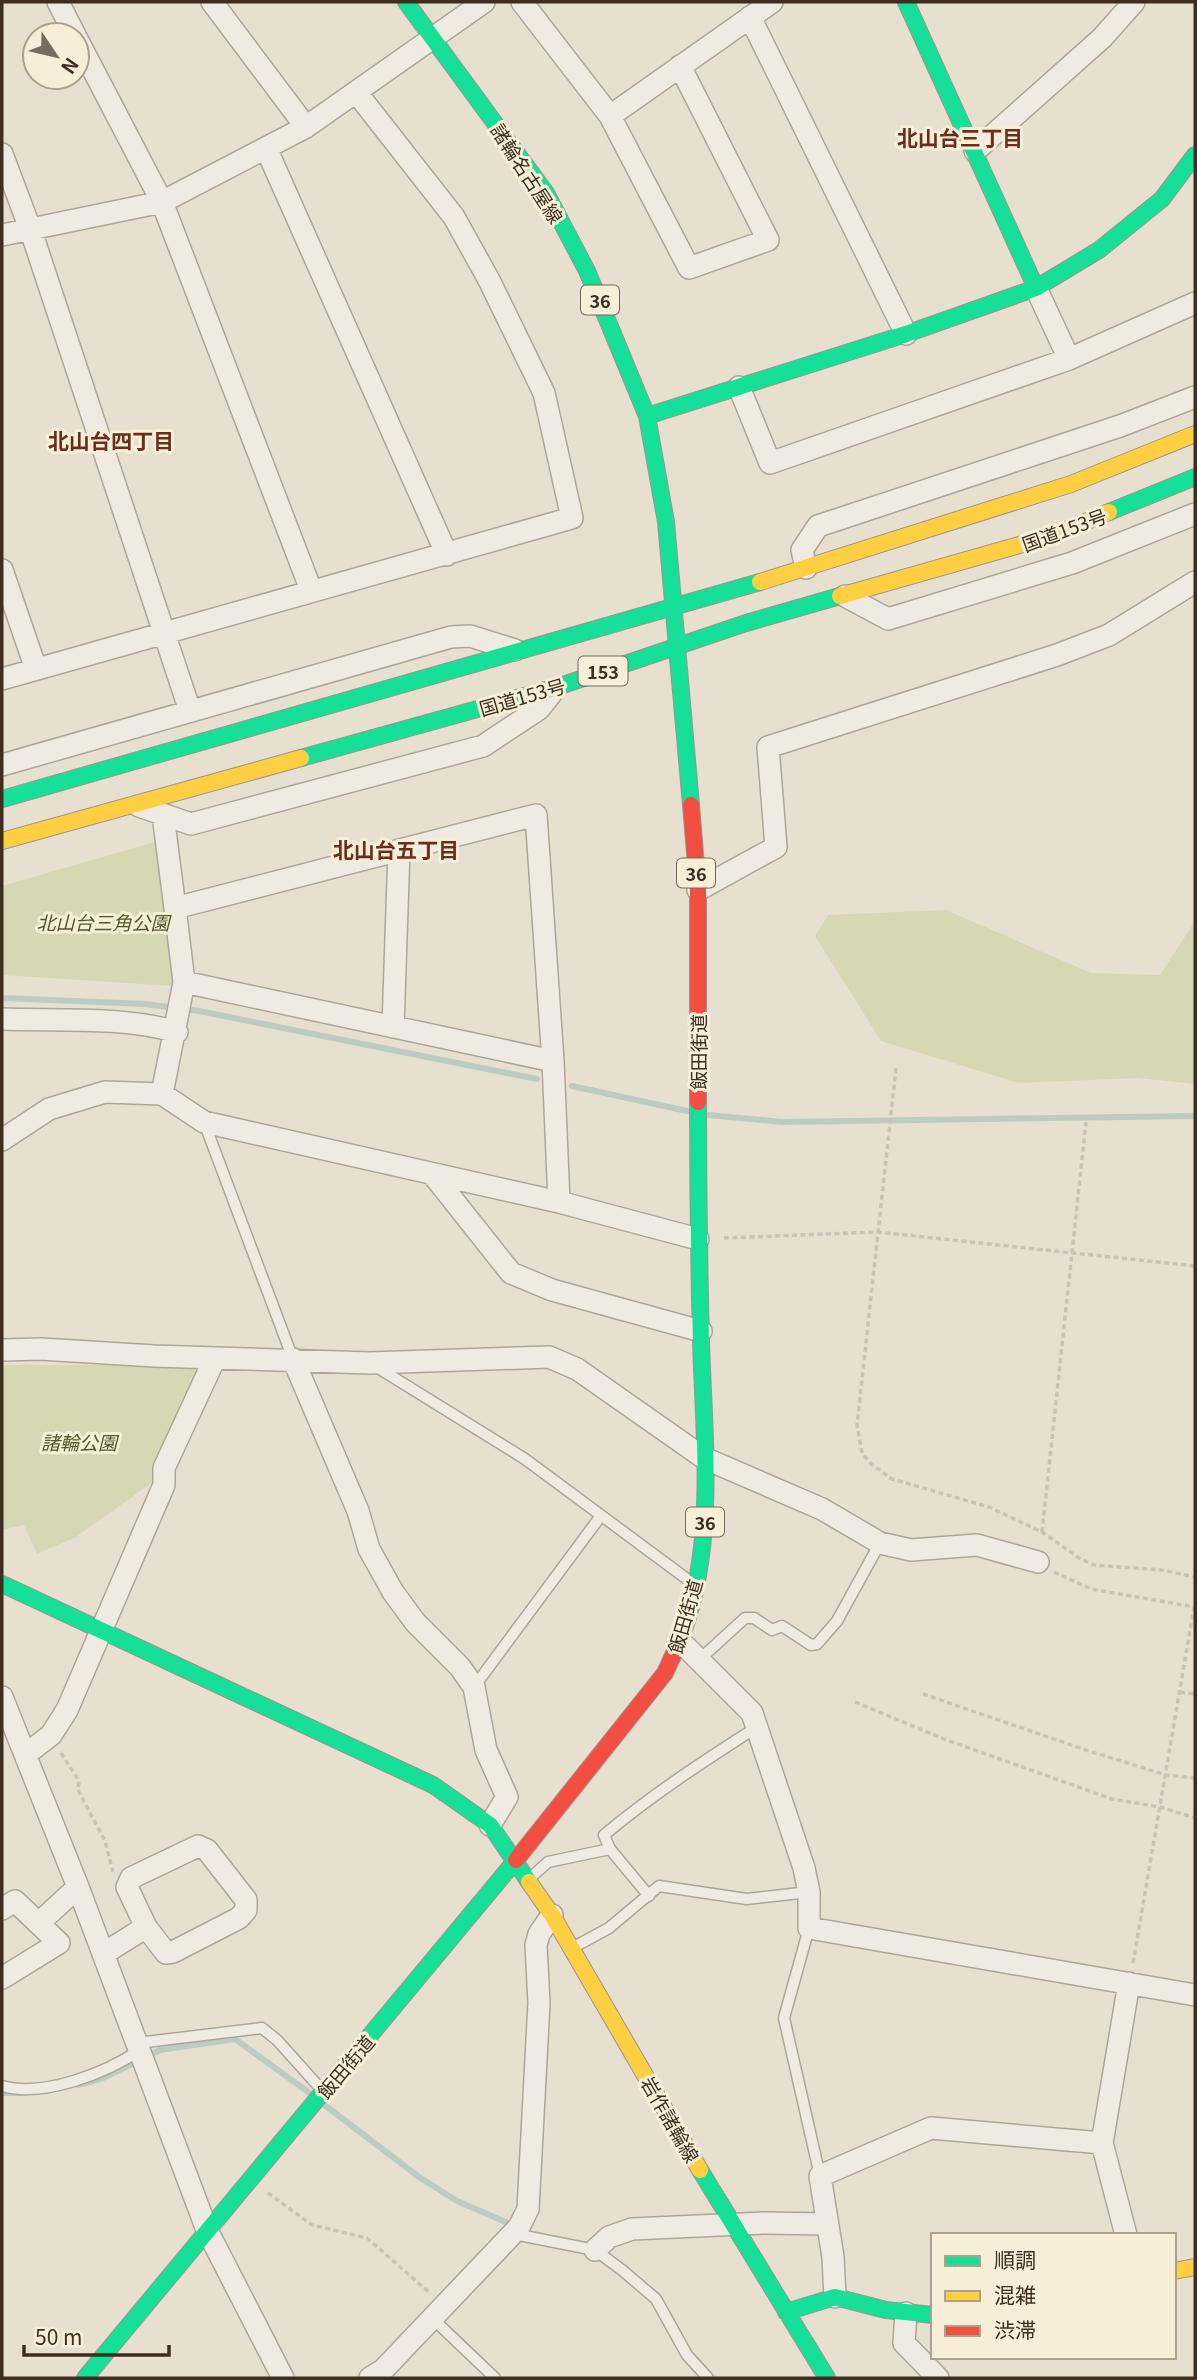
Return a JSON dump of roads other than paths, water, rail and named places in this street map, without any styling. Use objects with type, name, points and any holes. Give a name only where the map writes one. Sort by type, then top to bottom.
[{"type":"main road","name":"諸輪名古屋線","points":[[406,2],[546,193],[587,271],[647,416],[666,522],[677,646]]},
{"type":"main road","points":[[906,2],[1036,288]]},
{"type":"main road","points":[[647,416],[906,334],[1036,288],[1099,250],[1162,199],[1195,155]]},
{"type":"main road","name":"153","points":[[2,799],[522,653],[806,568],[1071,484],[1195,434]]},
{"type":"main road","name":"国道153号","points":[[2,841],[557,687],[746,623],[1051,536],[1195,477]]},
{"type":"main road","name":"飯田街道","points":[[85,2378],[516,1860],[665,1673],[680,1642],[695,1584],[706,1514],[698,1239],[698,890],[677,646]]},
{"type":"main road","name":"岩作諸輪線","points":[[2,1584],[102,1628],[433,1785],[491,1825],[552,1915],[733,2225],[827,2378]]},
{"type":"main road","points":[[1176,2271],[1195,2267]]},
{"type":"main road","points":[[786,2312],[835,2297],[906,2313],[931,2315]]},
{"type":"street","points":[[58,2],[68,21]]},
{"type":"street","points":[[212,2],[306,127]]},
{"type":"street","points":[[2,235],[31,232],[162,202],[306,127],[484,2]]},
{"type":"street","points":[[522,2],[610,116],[689,268],[768,240],[680,66]]},
{"type":"street","points":[[610,116],[772,2]]},
{"type":"street","points":[[975,151],[1102,38],[1134,2]]},
{"type":"street","points":[[750,17],[906,334]]},
{"type":"street","points":[[91,66],[162,202],[311,590]]},
{"type":"street","points":[[2,679],[572,518],[544,393],[489,280],[454,217],[356,92]]},
{"type":"street","points":[[266,148],[447,555]]},
{"type":"street","points":[[2,154],[31,232],[190,711]]},
{"type":"street","points":[[1036,288],[1069,359]]},
{"type":"street","points":[[739,387],[770,463],[1069,359],[1195,303]]},
{"type":"street","points":[[806,568],[802,550],[818,526],[1119,426],[1195,397]]},
{"type":"street","points":[[845,596],[888,619],[1072,564],[1195,514]]},
{"type":"street","points":[[2,570],[36,669]]},
{"type":"street","points":[[698,890],[776,847],[768,747],[1109,635],[1195,582]]},
{"type":"street","points":[[2,765],[450,637],[470,636],[522,653]]},
{"type":"street","points":[[136,804],[191,824],[483,746],[539,709],[557,687]]},
{"type":"street","points":[[162,1094],[178,1027],[183,989],[163,815]]},
{"type":"street","points":[[175,908],[536,815],[553,1061],[559,1202]]},
{"type":"street","points":[[393,1027],[399,850]]},
{"type":"street","points":[[183,989],[393,1027],[553,1061]]},
{"type":"street","points":[[2,1019],[178,1027]]},
{"type":"street","points":[[2,1140],[49,1110],[105,1092],[162,1094],[204,1122],[434,1176],[559,1202],[698,1239]]},
{"type":"street","points":[[434,1176],[511,1273],[552,1290],[701,1331]]},
{"type":"street","points":[[2,1350],[41,1349],[370,1363],[549,1357],[578,1369],[704,1458],[822,1508],[880,1543],[911,1550],[977,1545],[1038,1562]]},
{"type":"street","points":[[16,1751],[48,1738],[67,1710],[164,1485],[164,1468],[215,1358]]},
{"type":"street","points":[[293,1359],[358,1511],[369,1549],[393,1592],[415,1622],[460,1667],[474,1687],[486,1750],[507,1797],[491,1825]]},
{"type":"street","points":[[680,1642],[752,1713],[804,1868],[809,1892],[808,1928],[1195,1995]]},
{"type":"street","points":[[2,1697],[16,1751],[78,1887],[207,2230],[284,2378]]},
{"type":"street","points":[[198,1846],[207,1850],[247,1905],[239,1918],[173,1952],[166,1953],[159,1948],[146,1927],[129,1891],[128,1883],[135,1875],[198,1846]]},
{"type":"street","points":[[40,1922],[78,1887]]},
{"type":"street","points":[[2,1909],[15,1901],[59,1943],[2,1978]]},
{"type":"street","points":[[370,2378],[383,2370],[514,2234],[525,2218],[531,2197],[532,2099],[539,2003],[536,1945],[539,1934],[552,1915]]},
{"type":"street","points":[[103,1954],[146,1927]]},
{"type":"street","points":[[1125,2233],[1102,2143],[1129,1983]]},
{"type":"street","points":[[835,2297],[833,2257],[820,2176],[931,2128],[1102,2143]]},
{"type":"street","points":[[595,2250],[609,2238],[632,2229],[826,2224]]},
{"type":"street","points":[[906,2313],[904,2343],[938,2378]]},
{"type":"lane","points":[[204,1122],[293,1359]]},
{"type":"lane","points":[[370,1363],[524,1459],[695,1584]]},
{"type":"lane","points":[[474,1687],[600,1517]]},
{"type":"lane","points":[[699,1660],[745,1618],[754,1618],[772,1630],[782,1626],[811,1645],[817,1644],[836,1620],[880,1543]]},
{"type":"lane","points":[[649,1896],[610,1849],[604,1835],[676,1778],[757,1727]]},
{"type":"lane","points":[[529,1879],[548,1862],[610,1849]]},
{"type":"lane","points":[[572,1948],[609,1928],[659,1886],[747,1899],[809,1892]]},
{"type":"lane","points":[[808,1928],[784,2018],[820,2176]]},
{"type":"lane","points":[[2,2086],[50,2085],[103,2073],[138,2047],[262,2028],[277,2040],[323,2091]]},
{"type":"lane","points":[[514,2234],[595,2250],[656,2298],[687,2355],[708,2378]]},
{"type":"lane","points":[[438,2311],[495,2378]]},
{"type":"waterway","points":[[2,998],[145,1004],[199,1011],[537,1079]]},
{"type":"waterway","points":[[572,1086],[687,1111]]},
{"type":"waterway","points":[[708,1115],[782,1122],[1195,1116]]},
{"type":"waterway","points":[[78,2085],[103,2078],[160,2050],[235,2039],[311,2094]]},
{"type":"waterway","points":[[2,2093],[23,2093]]},
{"type":"waterway","points":[[322,2103],[419,2177],[457,2201],[508,2223]]},
{"type":"district","name":"北山台三丁目","points":[[960,137]]},
{"type":"district","name":"北山台四丁目","points":[[111,440]]},
{"type":"district","name":"北山台五丁目","points":[[396,849]]},
{"type":"park label","name":"北山台三角公園","points":[[103,921]]},
{"type":"park label","name":"諸輪公園","points":[[79,1441]]}]
